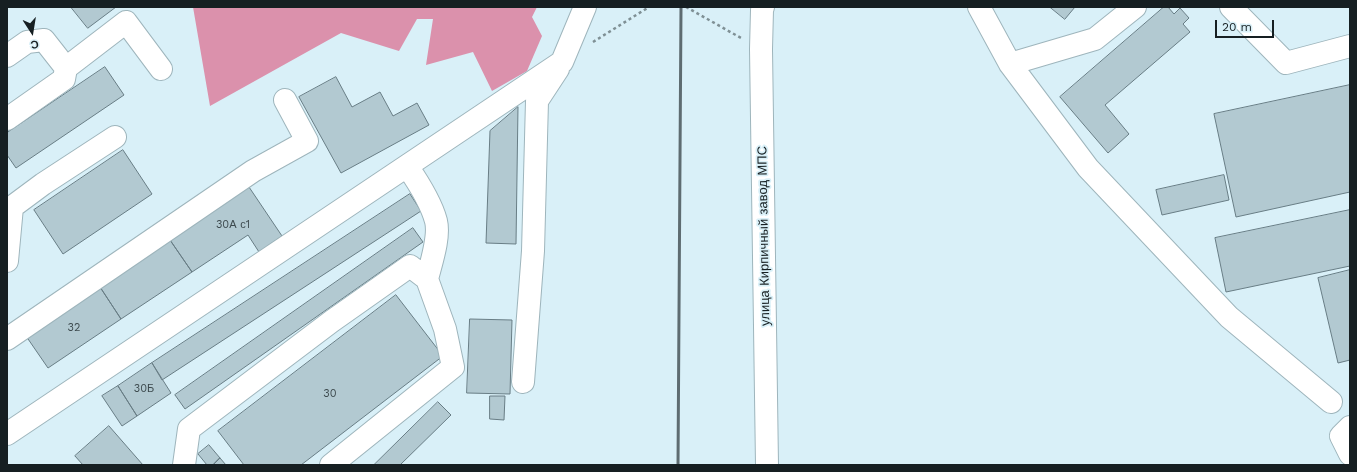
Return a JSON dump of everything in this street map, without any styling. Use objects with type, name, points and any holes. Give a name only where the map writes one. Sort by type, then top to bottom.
[{"type":"street","points":[[522,382],[533,251],[537,101],[562,62],[585,7]]},
{"type":"street","name":"улица Кирпичный завод МПС","points":[[763,7],[761,49],[767,465]]},
{"type":"street","points":[[979,7],[1010,64],[1088,168],[1230,317],[1331,402]]},
{"type":"street","points":[[1010,64],[1095,38],[1134,7]]},
{"type":"street","points":[[1231,7],[1286,63],[1350,46]]},
{"type":"street","points":[[7,119],[64,79],[66,68],[126,22],[161,69]]},
{"type":"street","points":[[7,56],[27,42],[44,40],[66,68]]},
{"type":"street","points":[[7,434],[562,62]]},
{"type":"street","points":[[8,331],[253,171],[307,141],[285,100]]},
{"type":"street","points":[[7,261],[10,202],[42,184],[115,137]]},
{"type":"street","points":[[407,166],[422,187],[436,222],[435,248],[427,279]]},
{"type":"street","points":[[184,465],[189,429],[332,321],[410,266],[427,279],[445,329],[453,367],[331,465]]},
{"type":"street","points":[[1350,427],[1341,436],[1350,454]]},
{"type":"path","points":[[589,45],[649,7]]},
{"type":"path","points":[[686,7],[761,49]]},
{"type":"shaded area","points":[[193,7],[537,7],[532,17],[542,36],[527,71],[492,91],[473,52],[426,65],[433,19],[417,19],[399,51],[341,33],[210,106]]},
{"type":"building","points":[[71,7],[116,7],[88,28]]},
{"type":"building","points":[[1050,7],[1075,7],[1065,19]]},
{"type":"building","points":[[1164,7],[1168,7],[1174,14],[1180,8],[1189,18],[1183,24],[1190,32],[1105,105],[1129,134],[1108,153],[1060,97]]},
{"type":"building","points":[[105,67],[124,95],[16,168],[7,155],[7,133]]},
{"type":"building","points":[[336,77],[352,107],[380,92],[393,116],[417,103],[429,125],[341,173],[299,97]]},
{"type":"building","points":[[1350,85],[1350,192],[1236,217],[1214,114]]},
{"type":"building","points":[[518,107],[516,244],[486,243],[490,131]]},
{"type":"building","points":[[123,150],[152,194],[63,254],[34,210]]},
{"type":"building","points":[[1224,175],[1229,200],[1162,215],[1156,190]]},
{"type":"building","points":[[249,187],[282,236],[259,252],[248,235],[192,272],[170,240]]},
{"type":"building","points":[[410,194],[421,211],[162,380],[152,363]]},
{"type":"building","points":[[1350,210],[1350,266],[1226,292],[1215,238]]},
{"type":"building","points":[[413,228],[423,242],[185,409],[175,395]]},
{"type":"building","points":[[170,240],[192,272],[121,319],[100,287]]},
{"type":"building","points":[[1350,270],[1350,360],[1338,363],[1318,278]]},
{"type":"building","points":[[100,287],[121,319],[48,368],[26,336]]},
{"type":"building","points":[[396,295],[443,356],[301,465],[244,465],[218,431]]},
{"type":"building","points":[[470,319],[512,320],[510,394],[467,393]]},
{"type":"building","points":[[152,363],[171,393],[137,416],[118,386]]},
{"type":"building","points":[[118,386],[137,416],[122,426],[102,396]]},
{"type":"building","points":[[490,396],[505,396],[504,420],[490,419]]},
{"type":"building","points":[[438,402],[451,415],[400,465],[374,465]]},
{"type":"building","points":[[109,426],[143,465],[83,465],[75,456]]},
{"type":"building","points":[[209,445],[220,458],[213,465],[207,465],[198,454]]},
{"type":"building","points":[[220,458],[226,465],[213,465]]},
{"type":"railway","points":[[678,465],[681,7]]}]
